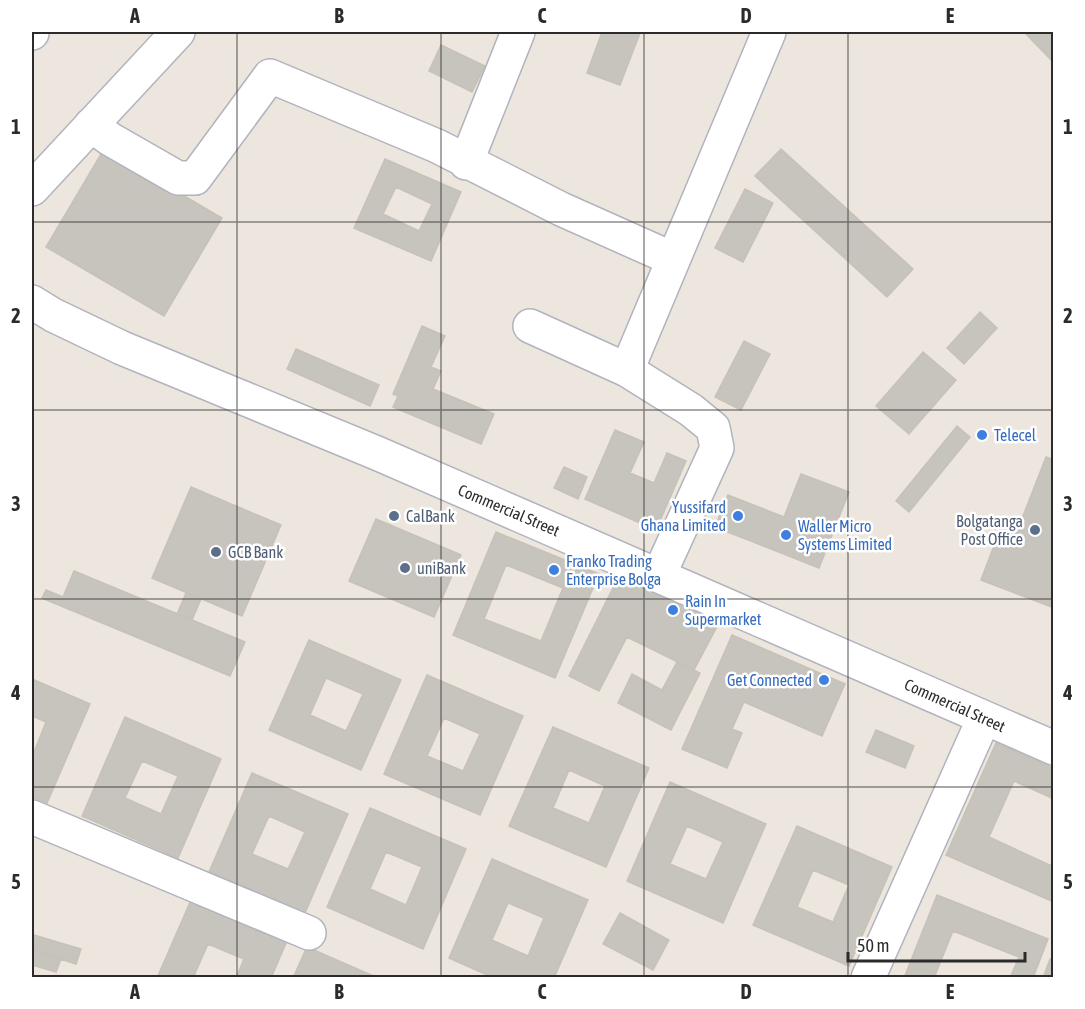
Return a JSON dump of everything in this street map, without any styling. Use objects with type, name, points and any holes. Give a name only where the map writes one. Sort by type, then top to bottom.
[{"type":"street","points":[[32,189],[178,32]]},
{"type":"street","points":[[466,163],[518,32]]},
{"type":"street","points":[[627,370],[769,32]]},
{"type":"street","points":[[91,125],[110,139],[178,178],[195,178],[270,76],[359,111],[437,146],[466,163],[674,259]]},
{"type":"street","name":"Commercial Street","points":[[32,302],[53,315],[122,348],[379,453],[1053,748]]},
{"type":"street","points":[[530,326],[627,370],[691,410],[713,428],[717,448],[659,575]]},
{"type":"street","points":[[868,978],[984,718]]},
{"type":"street","points":[[32,818],[309,933]]},
{"type":"building","points":[[602,32],[640,33],[620,85],[587,73]]},
{"type":"building","points":[[1024,32],[1054,32],[1054,63]]},
{"type":"building","points":[[441,45],[485,66],[472,92],[429,71]]},
{"type":"building","points":[[104,149],[222,218],[164,316],[46,247]]},
{"type":"building","points":[[781,149],[913,269],[887,297],[755,176]]},
{"type":"building","points":[[385,159],[461,192],[431,261],[354,228]],"holes":[[[396,187],[432,204],[419,231],[383,214]]]},
{"type":"building","points":[[745,189],[773,203],[743,262],[715,248]]},
{"type":"building","points":[[980,312],[997,328],[964,364],[947,348]]},
{"type":"building","points":[[422,326],[445,336],[431,367],[441,371],[433,389],[494,414],[481,444],[393,407],[398,396],[393,394]]},
{"type":"building","points":[[744,341],[770,354],[741,410],[715,397]]},
{"type":"building","points":[[296,349],[379,385],[370,406],[287,369]]},
{"type":"building","points":[[923,352],[956,380],[909,434],[876,406]]},
{"type":"building","points":[[957,426],[970,437],[909,512],[896,501]]},
{"type":"building","points":[[615,430],[644,442],[630,473],[654,483],[667,453],[686,461],[656,530],[585,499]]},
{"type":"building","name":"Bolgatanga Post Office","points":[[1046,457],[1054,460],[1054,608],[981,580],[1001,527],[1016,534]]},
{"type":"building","points":[[564,467],[587,477],[578,499],[554,488]]},
{"type":"building","points":[[801,474],[849,492],[819,568],[715,527],[728,495],[784,517]]},
{"type":"building","name":"GCB Bank","points":[[191,487],[281,525],[242,616],[152,578]]},
{"type":"building","name":"uniBank","points":[[376,519],[461,555],[434,617],[349,581]]},
{"type":"building","points":[[496,532],[599,574],[555,678],[453,635]],"holes":[[[506,565],[563,588],[541,641],[484,619]]]},
{"type":"building","points":[[74,571],[245,642],[230,676],[42,598],[46,590],[63,597]]},
{"type":"building","points":[[620,574],[690,609],[692,604],[721,619],[694,670],[627,637],[599,691],[569,676]]},
{"type":"building","points":[[186,593],[201,599],[192,620],[177,614]]},
{"type":"building","points":[[732,635],[845,684],[822,736],[744,702],[732,729],[742,733],[727,768],[682,749]]},
{"type":"building","points":[[309,640],[401,680],[361,770],[269,730]],"holes":[[[326,678],[363,694],[346,731],[310,715]]]},
{"type":"building","points":[[677,662],[700,673],[671,730],[618,703],[632,674],[662,690]]},
{"type":"building","points":[[427,675],[523,716],[480,815],[384,774]],"holes":[[[444,718],[480,734],[463,771],[427,756]]]},
{"type":"building","points":[[32,679],[90,704],[47,803],[32,797],[32,757],[46,722],[32,716]]},
{"type":"building","points":[[125,717],[221,759],[178,858],[82,816]],"holes":[[[142,761],[178,776],[161,814],[125,798]]]},
{"type":"building","points":[[553,727],[649,768],[606,867],[509,826]],"holes":[[[569,770],[605,786],[589,823],[553,808]]]},
{"type":"building","points":[[876,730],[914,746],[905,768],[866,752]]},
{"type":"building","points":[[996,743],[1054,768],[1054,799],[1014,781],[989,837],[1054,867],[1054,902],[946,855]]},
{"type":"building","points":[[252,773],[348,814],[305,913],[209,872]],"holes":[[[269,816],[305,832],[288,869],[252,854]]]},
{"type":"building","points":[[670,782],[766,824],[723,923],[627,881]],"holes":[[[687,826],[723,842],[706,879],[670,864]]]},
{"type":"building","points":[[370,808],[466,849],[423,949],[327,907]],"holes":[[[386,852],[422,867],[406,905],[370,889]]]},
{"type":"building","points":[[797,826],[892,867],[849,966],[753,925]],"holes":[[[813,870],[849,885],[833,922],[797,907]]]},
{"type":"building","points":[[492,859],[588,900],[554,978],[494,978],[449,958]],"holes":[[[508,903],[544,918],[528,956],[492,940]]]},
{"type":"building","points":[[937,895],[1048,939],[1033,978],[1010,978],[1019,957],[953,931],[934,978],[904,978]]},
{"type":"building","points":[[191,900],[287,941],[271,978],[236,978],[244,959],[208,944],[193,978],[157,978]]},
{"type":"building","points":[[620,913],[669,940],[653,970],[603,944]]},
{"type":"building","points":[[34,935],[81,949],[76,964],[32,950]]},
{"type":"building","points":[[307,947],[378,978],[293,978]]},
{"type":"building","points":[[32,950],[61,959],[56,972],[32,965]]},
{"type":"building","points":[[1050,959],[1054,961],[1054,978],[1043,978]]},
{"type":"place","name":"Telecel","points":[[982,435]]},
{"type":"place","name":"CalBank","points":[[394,516]]},
{"type":"place","name":"Yussifard Ghana Limited","points":[[738,516]]},
{"type":"place","name":"Bolgatanga Post Office","points":[[1035,530]]},
{"type":"place","name":"Waller Micro Systems Limited","points":[[786,535]]},
{"type":"place","name":"GCB Bank","points":[[216,552]]},
{"type":"place","name":"uniBank","points":[[405,568]]},
{"type":"place","name":"Franko Trading Enterprise Bolga","points":[[554,570]]},
{"type":"place","name":"Rain In Supermarket","points":[[673,610]]},
{"type":"place","name":"Get Connected","points":[[824,680]]}]
